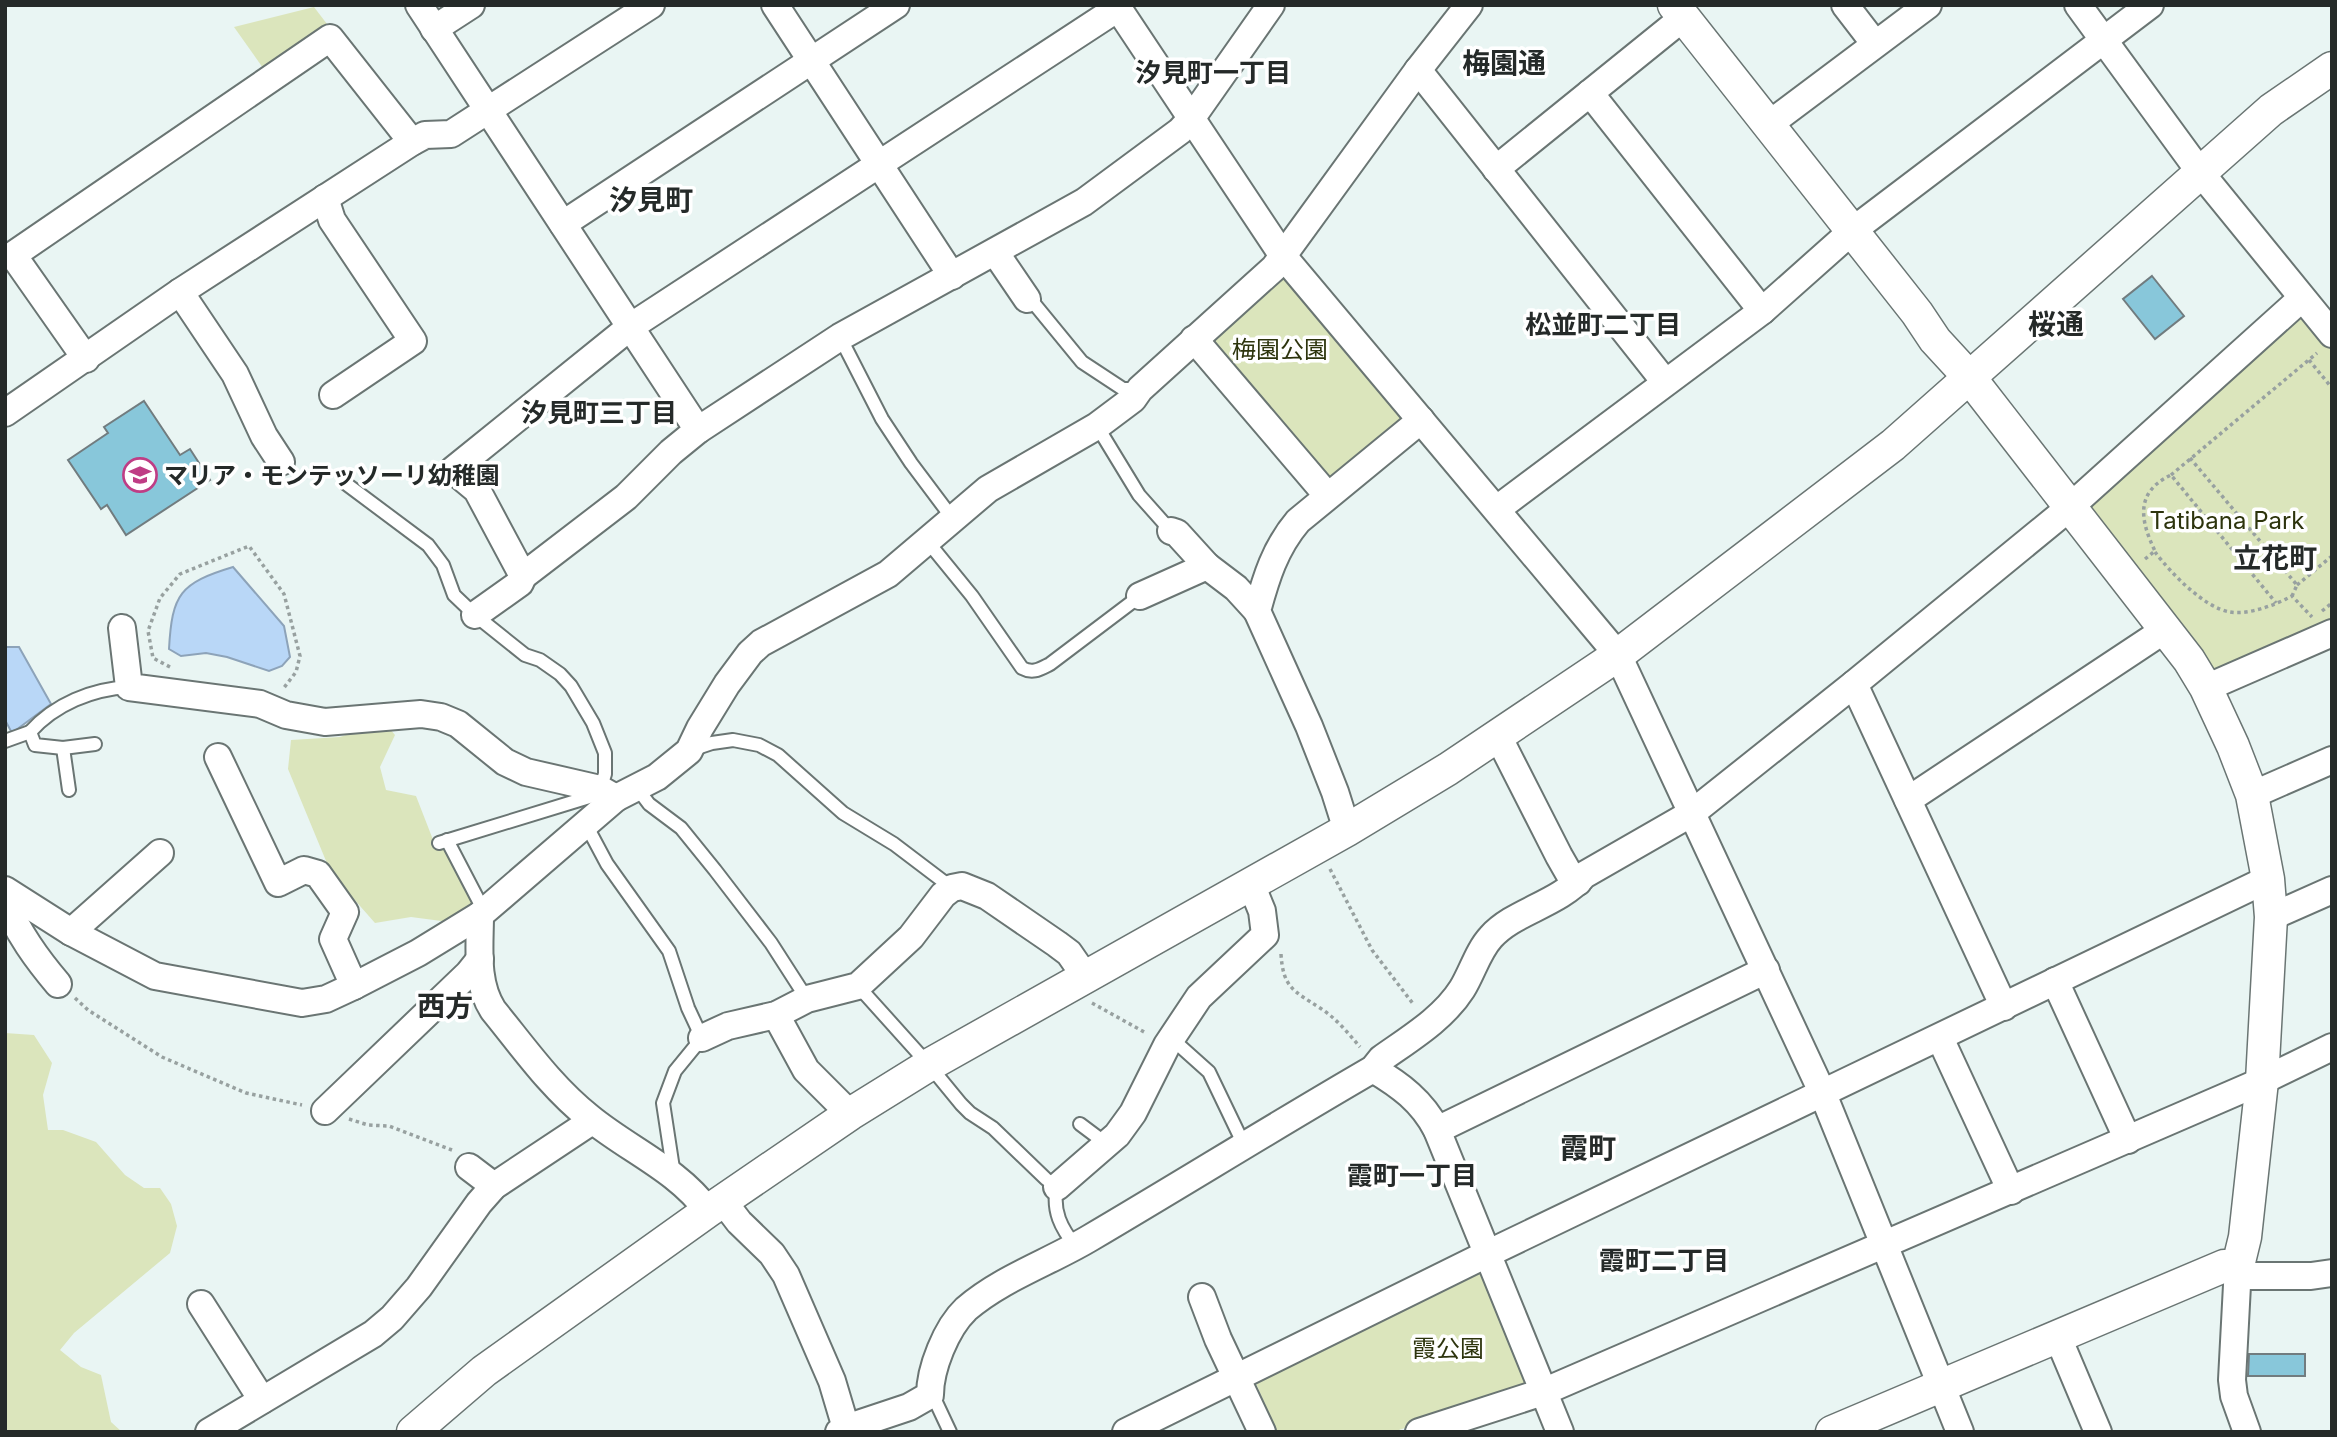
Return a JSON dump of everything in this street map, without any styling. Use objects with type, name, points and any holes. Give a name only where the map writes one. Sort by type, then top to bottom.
[{"type":"street","points":[[419,5],[698,430]]},
{"type":"street","points":[[435,29],[471,5]]},
{"type":"street","points":[[5,413],[180,292],[412,142],[425,135],[452,134],[651,5]]},
{"type":"street","points":[[775,5],[952,276]]},
{"type":"street","points":[[563,224],[896,5]]},
{"type":"street","points":[[475,615],[520,583],[523,576],[626,498],[671,452],[698,430],[840,337],[1084,202],[1180,131],[1271,5]]},
{"type":"street","points":[[5,890],[71,932],[155,976],[302,1003],[326,999],[418,953],[482,913],[588,822],[615,792],[657,776],[689,751],[699,728],[727,684],[761,643],[880,579],[1002,480],[1097,426],[1133,400],[1140,389],[1274,268],[1418,70],[1469,5]]},
{"type":"street","points":[[1845,5],[1875,44]]},
{"type":"street","points":[[1768,125],[1928,5]]},
{"type":"street","points":[[2078,5],[2200,172],[2302,298],[2327,341]]},
{"type":"street","points":[[1496,509],[1762,311],[1852,232],[2150,5]]},
{"type":"street","points":[[523,576],[477,490],[453,470],[630,327],[1117,6],[1283,256],[1618,655],[1823,1094],[1960,1432]]},
{"type":"street","points":[[1496,169],[1590,93],[1679,11],[1917,313],[1935,340],[1970,378],[2166,629],[2206,688],[2234,746],[2252,795],[2268,879],[2271,917],[2262,1081],[2245,1237],[2238,1271],[2232,1380],[2234,1396],[2247,1432]]},
{"type":"street","points":[[86,359],[13,255],[330,38],[412,142]]},
{"type":"street","points":[[413,1432],[484,1371],[715,1206],[850,1114],[929,1065],[1347,830],[1448,769],[1618,655],[1882,454],[2271,110],[2332,68]]},
{"type":"street","points":[[1418,70],[1665,382]]},
{"type":"street","points":[[1590,93],[1762,311]]},
{"type":"street","points":[[325,198],[332,220],[413,341],[333,395]]},
{"type":"street","points":[[995,252],[1027,299]]},
{"type":"street","points":[[180,292],[234,374],[264,436],[281,462]]},
{"type":"street","points":[[482,913],[482,985],[485,998],[493,1010],[560,1093],[592,1121],[739,1222],[772,1254],[786,1275],[832,1381],[842,1430],[909,1407],[930,1395],[934,1365],[964,1311],[1011,1279],[1076,1247],[1374,1067],[1443,1012],[1461,990],[1490,938],[1502,928],[1571,890],[1584,875],[1692,813],[2069,508],[2302,298]]},
{"type":"street","points":[[1194,340],[1327,495]]},
{"type":"street","points":[[1257,611],[1268,572],[1284,537],[1327,495],[1421,420]]},
{"type":"street","points":[[1171,531],[1177,533],[1207,566],[1236,587],[1257,611],[1309,726],[1347,830]]},
{"type":"street","points":[[1140,596],[1207,566]]},
{"type":"street","points":[[122,628],[129,687],[251,703],[286,715],[326,722],[421,714],[441,717],[458,724],[505,762],[526,772],[615,792]]},
{"type":"street","points":[[1908,800],[2166,629]]},
{"type":"street","points":[[2206,688],[2329,634]]},
{"type":"street","points":[[1854,684],[2004,1007]]},
{"type":"street","points":[[1498,736],[1559,856],[1578,882]]},
{"type":"street","points":[[218,757],[278,883],[304,870],[318,874],[345,912],[333,939],[354,986]]},
{"type":"street","points":[[2252,795],[2332,760]]},
{"type":"street","points":[[71,932],[160,853]]},
{"type":"street","points":[[1126,1432],[1487,1254],[2268,879]]},
{"type":"street","points":[[1057,1187],[1117,1135],[1133,1113],[1169,1042],[1199,997],[1265,935],[1262,911],[1251,884]]},
{"type":"street","points":[[702,1038],[728,1026],[776,1014],[807,999],[858,986],[911,937],[943,895],[952,888],[962,886],[1012,912],[1069,953],[1081,979]]},
{"type":"street","points":[[2271,917],[2332,890]]},
{"type":"street","points":[[5,902],[30,952],[58,984]]},
{"type":"street","points":[[325,1111],[468,974],[480,959]]},
{"type":"street","points":[[1437,1130],[1766,970]]},
{"type":"street","points":[[2055,981],[2128,1140]]},
{"type":"street","points":[[776,1014],[806,1070],[850,1114]]},
{"type":"street","points":[[1940,1038],[2011,1191]]},
{"type":"street","points":[[1419,1432],[1544,1392],[2128,1140],[2332,1047]]},
{"type":"street","points":[[1374,1067],[1415,1099],[1429,1115],[1437,1130],[1560,1432]]},
{"type":"street","points":[[209,1432],[373,1334],[392,1318],[419,1287],[494,1186],[592,1121]]},
{"type":"street","points":[[469,1167],[494,1186]]},
{"type":"street","points":[[1832,1432],[2224,1266],[2238,1271],[2311,1276],[2332,1273]]},
{"type":"street","points":[[1202,1297],[1262,1432]]},
{"type":"street","points":[[201,1304],[262,1400]]},
{"type":"street","points":[[2057,1335],[2098,1432]]},
{"type":"lane","points":[[1027,299],[1032,301],[1082,362],[1123,389],[1140,389]]},
{"type":"lane","points":[[840,337],[882,419],[953,519]]},
{"type":"lane","points":[[1097,426],[1139,495],[1171,531]]},
{"type":"lane","points":[[345,483],[428,545],[443,565],[454,595],[475,615],[525,655],[540,660],[560,674],[571,686],[593,723],[605,753],[605,774],[615,792]]},
{"type":"lane","points":[[928,542],[972,596],[1022,668],[1027,671],[1036,671],[1050,664],[1140,596]]},
{"type":"lane","points":[[5,741],[30,732],[58,708],[91,693],[129,687]]},
{"type":"lane","points":[[30,732],[35,745],[63,748],[95,744]]},
{"type":"lane","points":[[689,751],[712,743],[733,740],[759,745],[778,755],[843,813],[894,844],[952,888]]},
{"type":"lane","points":[[63,748],[69,790]]},
{"type":"lane","points":[[482,913],[443,841],[615,792],[649,804],[681,828],[771,943],[807,999]]},
{"type":"lane","points":[[588,822],[591,834],[607,864],[668,950],[688,1008],[702,1038],[675,1071],[663,1102],[674,1175]]},
{"type":"lane","points":[[858,986],[970,1113],[993,1128],[1057,1187],[1055,1207],[1060,1226],[1076,1247]]},
{"type":"lane","points":[[1169,1042],[1209,1072],[1245,1147]]},
{"type":"lane","points":[[1080,1124],[1105,1146]]},
{"type":"lane","points":[[930,1395],[950,1432]]},
{"type":"path","points":[[2327,341],[2309,360],[2171,475],[2155,484],[2144,501],[2143,518],[2155,551],[2174,574],[2215,607],[2230,612],[2244,612],[2292,596],[2297,585],[2332,556]]},
{"type":"path","points":[[2309,360],[2332,387]]},
{"type":"path","points":[[2190,458],[2297,585]]},
{"type":"path","points":[[2171,475],[2276,603]]},
{"type":"path","points":[[173,668],[153,658],[148,631],[160,598],[180,574],[249,546],[284,594],[300,656],[296,672],[283,688],[286,715]]},
{"type":"path","points":[[2124,576],[2155,551]]},
{"type":"path","points":[[2292,596],[2329,634]]},
{"type":"path","points":[[275,688],[283,688]]},
{"type":"path","points":[[1318,845],[1372,950],[1429,1024]]},
{"type":"path","points":[[1265,935],[1271,936],[1279,945],[1282,970],[1290,988],[1338,1022],[1374,1067]]},
{"type":"path","points":[[1081,979],[1090,1002],[1169,1042]]},
{"type":"path","points":[[58,984],[63,983],[88,1010],[162,1057],[246,1093],[278,1098],[368,1125],[389,1126],[440,1145],[470,1161],[469,1167]]},
{"type":"green space","points":[[314,7],[327,24],[263,68],[234,27]]},
{"type":"green space","name":"梅園公園","points":[[1280,277],[1290,279],[1404,416],[1405,426],[1333,483],[1212,340]]},
{"type":"green space","name":"Tatibana Park","points":[[2297,317],[2308,317],[2332,345],[2332,620],[2219,671],[2209,667],[2087,510],[2088,503]]},
{"type":"green space","points":[[384,722],[395,735],[380,767],[386,790],[416,796],[437,850],[447,847],[475,904],[449,922],[411,917],[375,923],[331,873],[288,769],[291,740],[340,737]]},
{"type":"green space","points":[[5,1033],[34,1035],[52,1063],[43,1095],[48,1130],[63,1130],[96,1142],[125,1175],[144,1188],[160,1188],[171,1204],[177,1226],[170,1253],[74,1333],[60,1350],[81,1367],[101,1375],[111,1422],[122,1432],[5,1432]]},
{"type":"green space","name":"霞公園","points":[[1485,1262],[1539,1383],[1393,1432],[1277,1432],[1251,1372]]},
{"type":"water","points":[[233,567],[284,626],[290,657],[282,666],[269,671],[227,657],[206,653],[181,656],[169,649],[173,615],[182,593],[201,579]]},
{"type":"water","points":[[5,647],[19,647],[51,704],[12,733],[5,720]]},
{"type":"building","points":[[2152,276],[2184,316],[2155,339],[2123,299]]},
{"type":"building","points":[[144,401],[180,455],[190,449],[210,480],[126,535],[107,505],[101,509],[68,460],[108,433],[104,427]]},
{"type":"building","points":[[2249,1354],[2305,1354],[2305,1376],[2248,1376]]},
{"type":"place","name":"マリア・モンテッソーリ幼稚園","points":[[140,475]]},
{"type":"district","name":"梅園通","points":[[1504,63]]},
{"type":"district","name":"汐見町一丁目","points":[[1213,72]]},
{"type":"district","name":"汐見町","points":[[651,200]]},
{"type":"district","name":"松並町二丁目","points":[[1603,324]]},
{"type":"district","name":"桜通","points":[[2056,324]]},
{"type":"district","name":"汐見町三丁目","points":[[599,412]]},
{"type":"district","name":"立花町","points":[[2275,558]]},
{"type":"district","name":"西方","points":[[445,1006]]},
{"type":"district","name":"霞町","points":[[1588,1148]]},
{"type":"district","name":"霞町一丁目","points":[[1412,1175]]},
{"type":"district","name":"霞町二丁目","points":[[1664,1260]]}]
